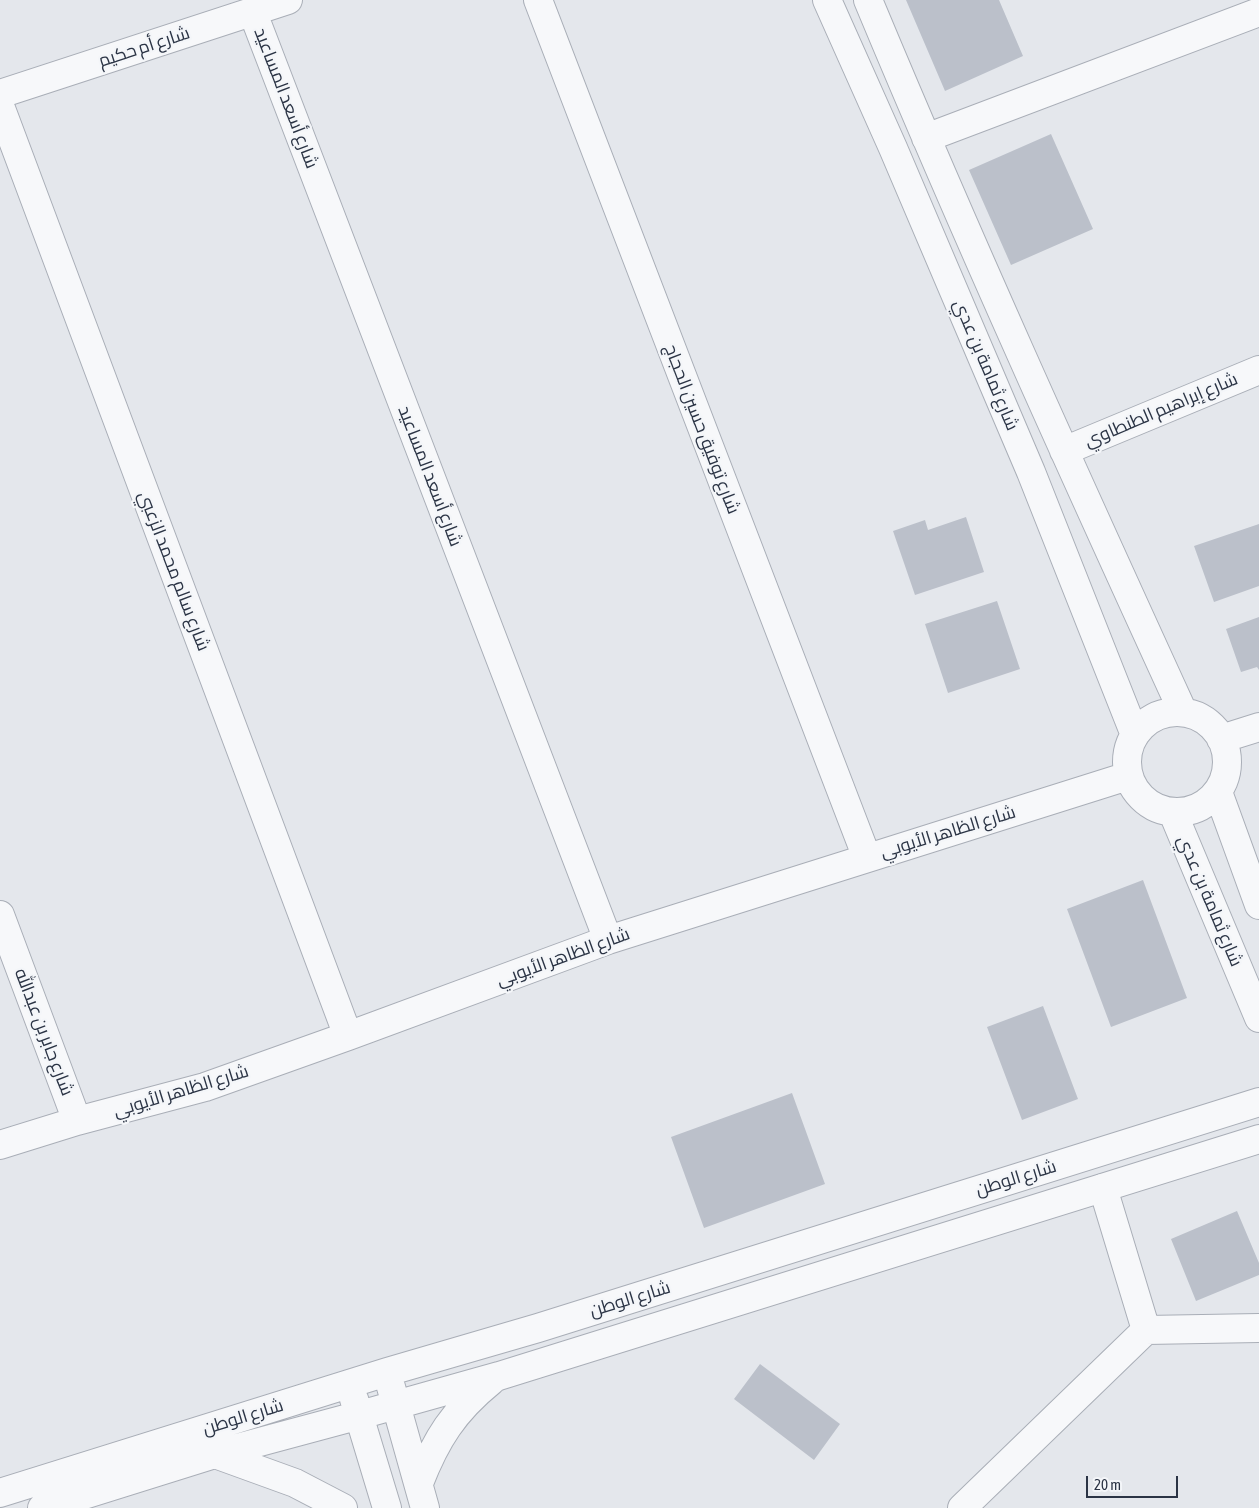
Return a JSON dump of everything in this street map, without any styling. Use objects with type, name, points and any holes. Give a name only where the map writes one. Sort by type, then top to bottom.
[{"type":"street","name":"شارع أم حكيم","points":[[0,94],[288,0]]},
{"type":"street","name":"شارع توفيق حسين الحجاج","points":[[538,0],[867,858]]},
{"type":"street","name":"شارع ثمامة بن عدي","points":[[827,0],[894,148],[1027,463],[1135,735]]},
{"type":"street","name":"شارع ثمامة بن عدي","points":[[868,0],[926,138],[1064,451],[1183,712]]},
{"type":"street","points":[[926,138],[1259,12]]},
{"type":"street","name":"شارع أسعد المساعيد","points":[[253,13],[608,940]]},
{"type":"street","name":"شارع سالم محمد الزعبي","points":[[0,106],[348,1036]]},
{"type":"street","name":"شارع إبراهيم الطنطاوي","points":[[1064,451],[1259,370]]},
{"type":"street","points":[[1183,712],[1198,717],[1211,726],[1221,739],[1226,756],[1225,775],[1218,792],[1208,801],[1198,808],[1186,812],[1173,812],[1154,807],[1138,794],[1128,776],[1127,754],[1135,735],[1148,721],[1164,713],[1183,712]]},
{"type":"street","points":[[1221,739],[1259,727]]},
{"type":"street","name":"شارع الظاهر الأيوبي","points":[[0,1145],[77,1121],[205,1087],[608,940],[1128,776]]},
{"type":"street","points":[[1218,792],[1259,906]]},
{"type":"street","name":"شارع ثمامة بن عدي","points":[[1173,812],[1259,1018]]},
{"type":"street","name":"شارع جابر بن عبدالله","points":[[0,915],[77,1121]]},
{"type":"street","name":"شارع الوطن","points":[[0,1493],[387,1372],[557,1322],[1259,1102]]},
{"type":"street","name":"شارع الوطن","points":[[42,1508],[215,1454],[360,1416],[499,1376],[1259,1139]]},
{"type":"street","points":[[1103,1188],[1146,1330]]},
{"type":"street","points":[[962,1508],[1146,1330],[1259,1328]]},
{"type":"street","points":[[387,1372],[422,1496]]},
{"type":"street","points":[[422,1496],[429,1458],[447,1426],[478,1392],[499,1376]]},
{"type":"street","points":[[349,1384],[387,1508]]},
{"type":"street","points":[[215,1454],[295,1483],[344,1508]]},
{"type":"building","points":[[906,0],[999,0],[1023,56],[945,91]]},
{"type":"building","points":[[1051,134],[1093,229],[1011,265],[969,170]]},
{"type":"building","points":[[966,517],[984,572],[915,595],[893,531],[925,520],[928,530]]},
{"type":"building","points":[[1259,524],[1259,586],[1214,602],[1194,546]]},
{"type":"building","points":[[997,601],[1020,669],[948,693],[925,624]]},
{"type":"building","points":[[1259,617],[1259,670],[1257,667],[1241,672],[1226,629]]},
{"type":"building","points":[[1143,880],[1187,998],[1111,1027],[1067,909]]},
{"type":"building","points":[[1043,1006],[1078,1099],[1022,1120],[987,1027]]},
{"type":"building","points":[[792,1093],[825,1184],[704,1228],[671,1137]]},
{"type":"building","points":[[1237,1211],[1259,1263],[1259,1275],[1196,1301],[1171,1239]]},
{"type":"building","points":[[760,1364],[840,1424],[814,1460],[734,1399]]}]
